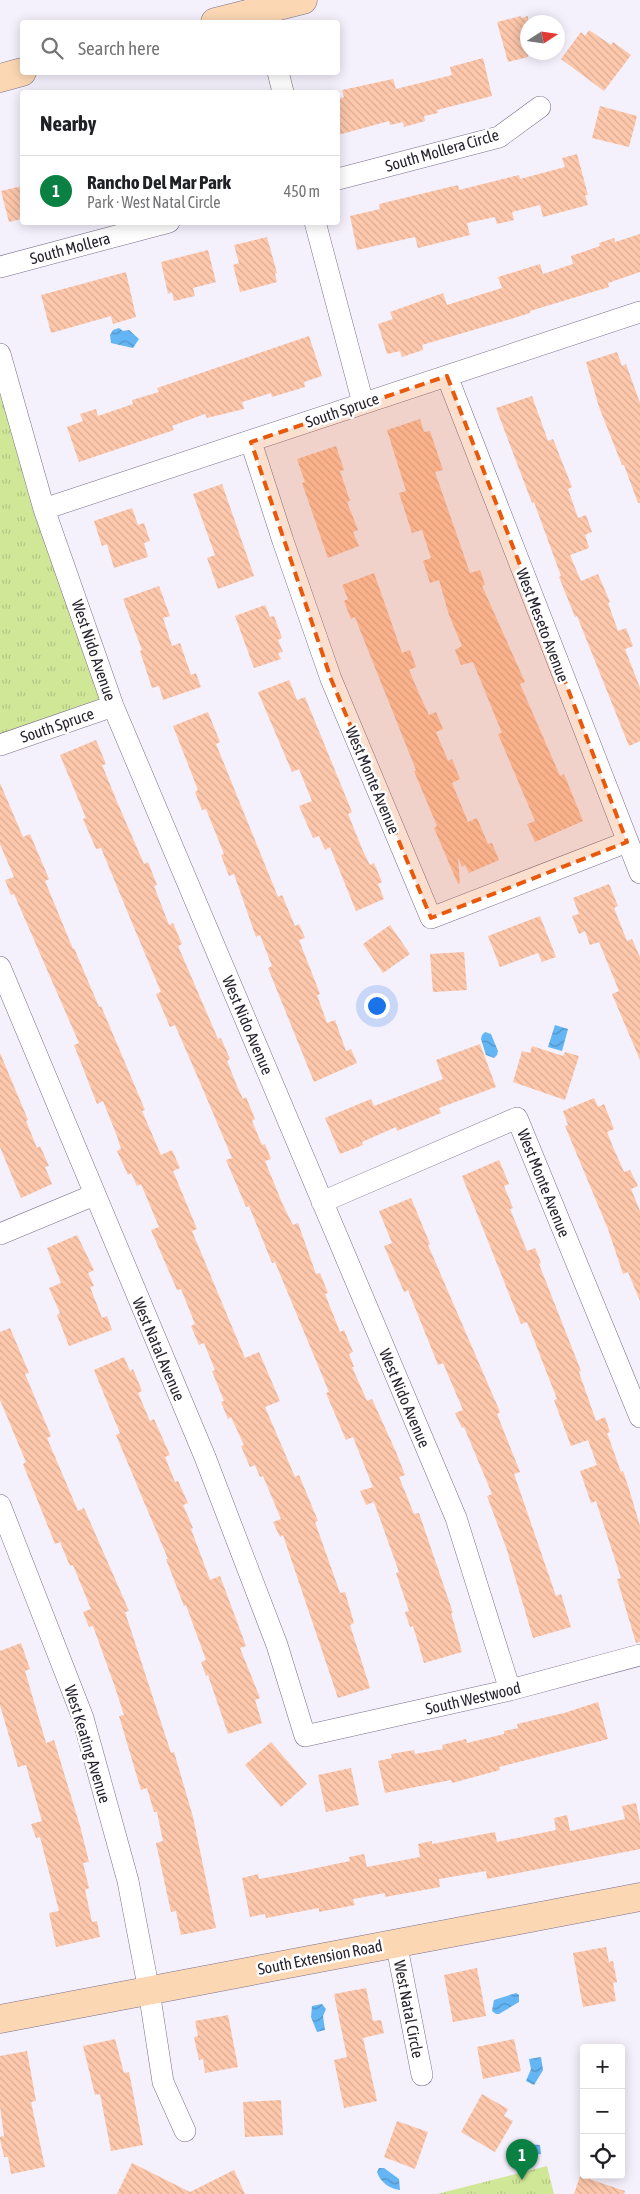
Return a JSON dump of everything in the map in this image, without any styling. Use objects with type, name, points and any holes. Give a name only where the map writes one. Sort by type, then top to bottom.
[{"type":"street","points":[[224,20],[304,0]]},
{"type":"street","points":[[0,78],[20,73]]},
{"type":"street","points":[[279,75],[282,90]]},
{"type":"street","name":"South Mollera Circle","points":[[340,178],[499,137],[540,107]]},
{"type":"street","name":"South Mollera","points":[[0,267],[158,225]]},
{"type":"street","points":[[316,225],[363,403]]},
{"type":"street","name":"South Spruce","points":[[44,509],[640,312]]},
{"type":"street","name":"West Nido Avenue","points":[[0,354],[44,509],[113,706],[456,1518],[510,1690]]},
{"type":"street","name":"West Meseto Avenue","points":[[447,376],[640,873]]},
{"type":"street","name":"West Monte Avenue","points":[[251,442],[331,679],[431,918],[627,842]]},
{"type":"street","name":"South Spruce","points":[[0,745],[113,706]]},
{"type":"street","name":"West Natal Avenue","points":[[0,967],[205,1457],[277,1645],[305,1736]]},
{"type":"street","name":"West Monte Avenue","points":[[322,1202],[516,1118],[640,1417]]},
{"type":"street","points":[[0,1234],[94,1195]]},
{"type":"street","name":"West Keating Avenue","points":[[0,1505],[82,1718],[128,1881],[149,1990],[163,2082],[185,2131]]},
{"type":"street","name":"South Westwood","points":[[305,1736],[510,1690],[640,1655]]},
{"type":"street","name":"South Extension Road","points":[[0,2019],[396,1942],[640,1898]]},
{"type":"street","name":"West Natal Circle","points":[[396,1942],[422,2075]]},
{"type":"highlighted area","points":[[447,376],[627,842],[431,918],[331,679],[251,442]]},
{"type":"green space","points":[[0,373],[113,706],[0,745]]},
{"type":"green space","points":[[547,2166],[554,2194],[437,2194]]},
{"type":"water","points":[[119,328],[123,331],[129,330],[139,339],[133,348],[111,343],[110,335],[113,330]]},
{"type":"water","points":[[555,1025],[568,1029],[562,1051],[548,1047]]},
{"type":"water","points":[[485,1032],[491,1034],[498,1051],[494,1058],[486,1055],[481,1039]]},
{"type":"water","points":[[516,1993],[519,1995],[519,2002],[499,2014],[492,2011],[494,2000]]},
{"type":"water","points":[[322,2004],[326,2009],[323,2016],[325,2030],[317,2032],[311,2017],[312,2006]]},
{"type":"water","points":[[541,2057],[543,2070],[534,2085],[526,2081],[531,2069],[529,2059]]},
{"type":"water","points":[[526,2140],[528,2144],[540,2145],[541,2154],[521,2157],[513,2149],[518,2141]]},
{"type":"water","points":[[379,2168],[384,2168],[399,2179],[400,2190],[389,2187],[383,2182],[378,2176]]},
{"type":"building","points":[[520,16],[520,59],[508,62],[497,22]]},
{"type":"building","points":[[589,30],[611,45],[613,42],[631,55],[604,91],[562,60],[565,60],[565,54],[581,32],[585,36]]},
{"type":"building","points":[[483,58],[492,96],[437,110],[438,113],[424,116],[425,121],[404,127],[403,122],[390,125],[389,121],[340,134],[340,98],[344,97],[342,90],[393,79],[396,89],[452,75],[450,67]]},
{"type":"building","points":[[600,106],[637,116],[629,147],[592,138]]},
{"type":"building","points":[[577,154],[588,195],[585,195],[588,205],[543,217],[540,205],[512,212],[514,220],[497,224],[495,217],[467,223],[470,235],[418,248],[415,237],[357,250],[350,216],[380,209],[379,204],[458,185],[459,190],[519,175],[520,179],[565,167],[562,158]]},
{"type":"building","points":[[20,186],[20,219],[9,222],[1,191]]},
{"type":"building","points":[[640,234],[640,272],[608,283],[609,287],[530,311],[530,313],[511,319],[422,345],[423,350],[402,357],[400,351],[387,354],[378,324],[393,319],[390,312],[443,293],[447,305],[502,288],[498,277],[540,264],[543,274],[573,264],[571,256],[600,246],[599,243],[614,238],[615,242]]},
{"type":"building","points":[[267,237],[277,273],[275,274],[277,282],[240,292],[233,265],[239,263],[234,245]]},
{"type":"building","points":[[208,250],[216,282],[193,288],[195,296],[174,301],[172,292],[168,294],[161,262]]},
{"type":"building","points":[[126,272],[136,317],[113,324],[111,316],[51,333],[41,295]]},
{"type":"building","points":[[309,336],[322,376],[304,382],[305,387],[272,397],[271,393],[242,402],[244,409],[207,418],[205,414],[172,426],[174,430],[79,462],[67,427],[83,421],[80,414],[96,409],[98,416],[133,404],[132,400],[159,392],[157,388]]},
{"type":"building","points":[[617,352],[622,366],[626,364],[640,403],[640,503],[638,503],[599,407],[586,362]]},
{"type":"building","points":[[532,396],[548,441],[553,439],[572,487],[568,489],[578,518],[586,515],[592,532],[585,535],[589,548],[570,555],[581,581],[598,574],[610,602],[608,603],[618,631],[626,628],[633,646],[625,649],[640,688],[640,741],[629,746],[577,616],[575,617],[559,577],[561,576],[534,502],[532,503],[496,408]]},
{"type":"building","points":[[420,419],[424,432],[430,431],[443,470],[435,472],[470,573],[480,570],[485,585],[482,586],[525,682],[520,684],[560,776],[564,774],[583,821],[535,842],[527,824],[535,821],[498,734],[502,733],[473,662],[461,665],[455,650],[462,646],[449,615],[439,580],[430,583],[423,561],[431,558],[422,530],[412,533],[399,493],[406,491],[387,430]]},
{"type":"building","points":[[336,446],[344,470],[340,471],[350,501],[347,502],[358,530],[353,532],[359,546],[328,558],[302,483],[305,482],[297,459]]},
{"type":"building","points":[[222,484],[254,576],[218,589],[207,558],[215,555],[193,494]]},
{"type":"building","points":[[132,508],[138,525],[144,523],[150,541],[144,543],[148,557],[114,568],[107,544],[102,546],[94,521]]},
{"type":"building","points":[[374,573],[402,653],[410,650],[416,667],[409,670],[421,698],[429,715],[436,712],[443,729],[436,732],[448,761],[452,759],[460,779],[452,783],[468,822],[477,818],[488,844],[492,843],[499,860],[469,873],[465,865],[462,867],[458,858],[460,883],[458,884],[434,828],[437,826],[355,617],[351,619],[344,601],[348,599],[342,585]]},
{"type":"building","points":[[159,586],[170,616],[163,618],[172,646],[180,643],[191,675],[196,673],[201,687],[163,700],[159,686],[152,688],[140,651],[142,650],[123,599]]},
{"type":"building","points":[[265,605],[270,617],[274,616],[282,638],[278,640],[283,652],[278,653],[281,659],[254,668],[235,616]]},
{"type":"building","points":[[289,680],[297,700],[305,697],[352,812],[348,814],[363,851],[370,865],[374,863],[382,882],[378,884],[384,899],[356,911],[330,847],[325,850],[319,836],[313,838],[299,806],[312,801],[299,769],[292,772],[258,692]]},
{"type":"building","points":[[208,712],[220,742],[216,744],[278,897],[282,895],[295,926],[299,924],[305,938],[299,940],[320,994],[317,995],[327,1023],[335,1020],[346,1051],[351,1049],[357,1063],[314,1082],[268,968],[272,966],[260,935],[256,937],[234,874],[229,876],[221,855],[224,854],[206,809],[202,810],[195,792],[198,790],[173,726]]},
{"type":"building","points":[[96,740],[106,764],[102,765],[118,804],[144,864],[148,862],[157,885],[154,886],[169,925],[173,923],[182,944],[178,946],[218,1039],[221,1038],[230,1059],[227,1061],[237,1086],[243,1099],[246,1097],[255,1119],[252,1121],[262,1145],[265,1144],[271,1159],[265,1161],[282,1203],[293,1225],[298,1223],[316,1274],[320,1273],[328,1293],[325,1294],[340,1332],[344,1330],[353,1352],[349,1354],[354,1367],[352,1367],[367,1401],[372,1399],[396,1452],[405,1475],[399,1477],[414,1514],[419,1513],[453,1613],[451,1613],[462,1652],[424,1663],[413,1626],[410,1627],[405,1612],[409,1611],[396,1573],[399,1572],[374,1502],[366,1505],[360,1491],[373,1487],[353,1437],[346,1440],[326,1393],[329,1392],[275,1262],[272,1263],[249,1206],[246,1207],[226,1160],[232,1158],[202,1087],[175,1025],[170,1027],[156,994],[161,992],[101,848],[96,849],[83,819],[86,818],[60,755]]},
{"type":"building","points":[[0,783],[23,837],[30,834],[49,879],[45,881],[73,949],[99,1007],[101,1006],[145,1110],[142,1111],[161,1155],[172,1150],[180,1168],[173,1171],[197,1229],[192,1231],[245,1358],[259,1352],[280,1401],[265,1407],[295,1477],[299,1475],[318,1521],[315,1522],[340,1593],[345,1592],[354,1623],[350,1625],[370,1688],[338,1698],[283,1535],[280,1537],[273,1522],[281,1519],[263,1476],[260,1477],[255,1465],[250,1467],[241,1446],[244,1445],[231,1417],[228,1419],[221,1402],[224,1401],[212,1371],[215,1370],[204,1343],[199,1345],[191,1326],[195,1324],[181,1289],[177,1290],[151,1230],[159,1227],[141,1184],[137,1186],[131,1173],[128,1175],[117,1151],[121,1149],[103,1101],[97,1104],[74,1045],[79,1043],[14,894],[11,895],[5,880],[14,877],[0,844]]},
{"type":"building","points":[[609,884],[618,906],[614,908],[627,941],[632,939],[640,957],[640,1060],[612,994],[619,991],[599,942],[590,945],[585,931],[579,934],[572,916],[579,914],[573,898]]},
{"type":"building","points":[[540,916],[556,957],[542,962],[538,953],[500,967],[488,936]]},
{"type":"building","points":[[390,925],[410,954],[383,973],[363,944]]},
{"type":"building","points":[[464,952],[467,990],[433,992],[430,954]]},
{"type":"building","points":[[480,1044],[496,1087],[439,1108],[441,1113],[397,1131],[396,1127],[362,1142],[363,1145],[340,1154],[325,1118],[371,1099],[374,1106],[443,1079],[436,1060]]},
{"type":"building","points":[[532,1046],[563,1056],[565,1052],[579,1056],[565,1100],[513,1082],[522,1051],[530,1053]]},
{"type":"building","points":[[0,1053],[28,1120],[26,1121],[37,1148],[40,1146],[49,1166],[45,1167],[52,1184],[21,1198],[0,1147]]},
{"type":"building","points":[[594,1098],[598,1107],[604,1104],[614,1129],[607,1132],[624,1172],[630,1170],[638,1186],[631,1189],[640,1211],[640,1301],[628,1272],[623,1274],[608,1229],[565,1126],[568,1125],[563,1111]]},
{"type":"building","points":[[499,1160],[509,1184],[504,1186],[513,1208],[510,1209],[527,1251],[535,1248],[541,1263],[539,1264],[581,1371],[579,1372],[596,1421],[605,1417],[610,1432],[607,1433],[621,1472],[623,1471],[640,1526],[640,1642],[636,1643],[617,1579],[621,1578],[596,1501],[591,1503],[580,1471],[597,1465],[588,1440],[571,1446],[554,1400],[557,1399],[527,1322],[521,1324],[462,1176]]},
{"type":"building","points":[[411,1198],[430,1244],[428,1245],[500,1412],[497,1414],[520,1472],[514,1474],[556,1596],[561,1594],[571,1627],[533,1638],[507,1550],[487,1496],[492,1494],[464,1427],[462,1428],[455,1413],[463,1410],[443,1363],[438,1365],[408,1290],[404,1292],[384,1246],[392,1243],[379,1211]]},
{"type":"building","points":[[77,1235],[94,1270],[88,1273],[94,1286],[90,1287],[102,1318],[107,1316],[112,1330],[69,1346],[57,1315],[60,1313],[49,1288],[61,1283],[47,1248]]},
{"type":"building","points":[[10,1328],[29,1373],[25,1374],[51,1436],[47,1438],[78,1511],[84,1508],[129,1611],[125,1612],[171,1753],[174,1752],[193,1817],[216,1928],[181,1935],[176,1911],[171,1912],[156,1843],[163,1841],[157,1812],[154,1812],[147,1788],[141,1790],[119,1716],[124,1715],[115,1687],[93,1626],[89,1627],[83,1612],[91,1609],[73,1565],[70,1566],[60,1542],[55,1544],[23,1464],[26,1462],[0,1400],[0,1332]]},
{"type":"building","points":[[124,1357],[130,1371],[133,1369],[142,1391],[138,1393],[150,1421],[154,1419],[170,1455],[165,1457],[175,1482],[178,1481],[188,1503],[183,1505],[193,1528],[191,1529],[210,1580],[220,1576],[246,1646],[240,1648],[260,1698],[255,1700],[262,1723],[228,1734],[208,1675],[206,1676],[201,1662],[206,1660],[186,1605],[184,1606],[166,1559],[168,1559],[116,1435],[120,1433],[94,1370]]},
{"type":"building","points":[[21,1643],[30,1669],[25,1671],[46,1743],[54,1740],[80,1826],[89,1862],[83,1863],[89,1888],[85,1890],[92,1922],[97,1921],[100,1937],[56,1947],[49,1913],[59,1911],[40,1837],[36,1838],[31,1824],[42,1821],[26,1765],[18,1767],[0,1705],[0,1651]]},
{"type":"building","points":[[598,1702],[608,1739],[499,1767],[500,1770],[452,1783],[451,1780],[385,1793],[378,1761],[392,1758],[391,1754],[414,1750],[415,1754],[443,1749],[442,1745],[466,1739],[467,1743],[504,1734],[504,1731],[518,1728],[517,1724],[564,1713]]},
{"type":"building","points":[[271,1742],[307,1784],[281,1807],[245,1765]]},
{"type":"building","points":[[351,1768],[359,1805],[326,1812],[318,1775]]},
{"type":"building","points":[[636,1803],[640,1823],[640,1849],[487,1879],[486,1871],[439,1879],[440,1887],[385,1897],[385,1893],[353,1899],[355,1905],[319,1912],[319,1908],[266,1918],[265,1914],[250,1917],[242,1878],[258,1874],[259,1879],[297,1872],[350,1861],[349,1857],[364,1854],[367,1867],[420,1857],[418,1844],[432,1841],[432,1844],[495,1832],[497,1842],[556,1830],[554,1818],[567,1815],[570,1831],[625,1819],[622,1806]]},
{"type":"building","points":[[606,1947],[609,1962],[613,1961],[617,1982],[613,1983],[616,2001],[583,2007],[573,1953]]},
{"type":"building","points":[[477,1968],[486,2016],[453,2022],[444,1975]]},
{"type":"building","points":[[366,1988],[373,2021],[381,2020],[384,2033],[363,2038],[377,2101],[344,2108],[334,2060],[347,2057],[334,1994]]},
{"type":"building","points":[[228,2015],[238,2067],[205,2073],[203,2059],[199,2060],[194,2037],[198,2036],[195,2021]]},
{"type":"building","points":[[115,2039],[124,2073],[129,2072],[143,2145],[111,2151],[100,2094],[95,2095],[83,2046]]},
{"type":"building","points":[[514,2039],[521,2071],[483,2079],[477,2047]]},
{"type":"building","points":[[27,2051],[36,2101],[31,2102],[45,2167],[11,2174],[8,2157],[4,2157],[0,2139],[0,2137],[4,2136],[0,2106],[0,2056]]},
{"type":"building","points":[[482,2094],[508,2109],[504,2116],[513,2121],[495,2152],[461,2132]]},
{"type":"building","points":[[281,2100],[283,2135],[245,2137],[243,2102]]},
{"type":"building","points":[[397,2121],[428,2132],[415,2169],[384,2157]]},
{"type":"building","points":[[132,2163],[190,2192],[234,2170],[245,2194],[117,2194]]},
{"type":"building","points":[[580,2176],[580,2179],[589,2179],[625,2191],[624,2194],[574,2194]]},
{"type":"place","name":"Rancho Del Mar Park","points":[[522,2180]]}]
